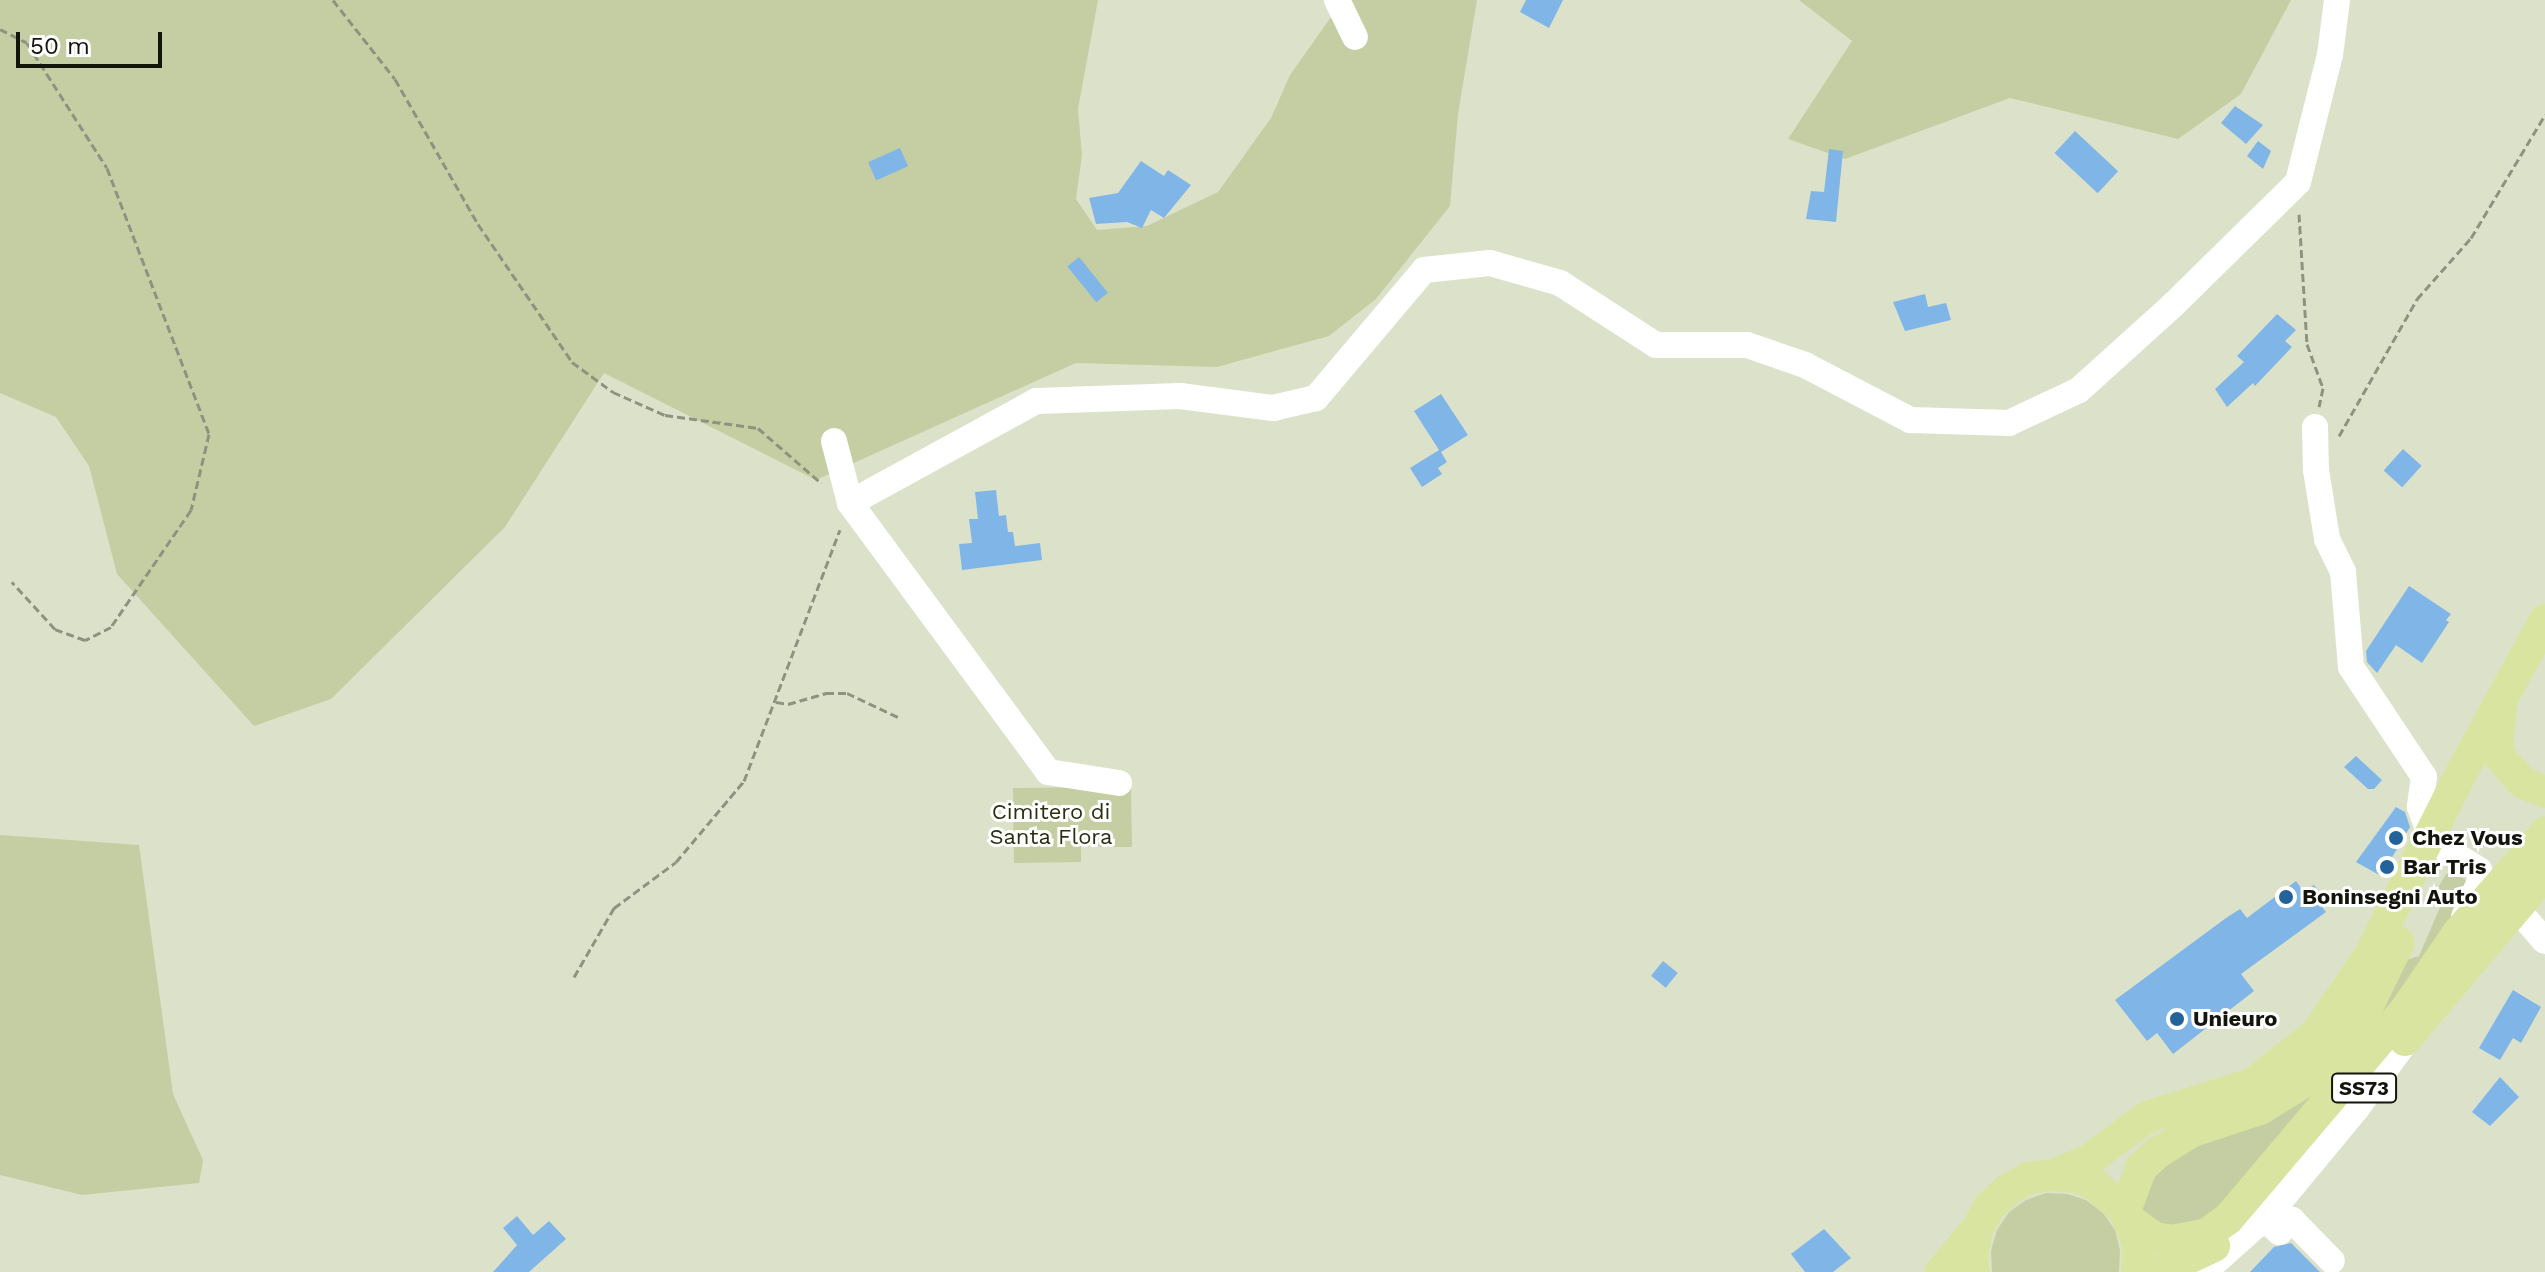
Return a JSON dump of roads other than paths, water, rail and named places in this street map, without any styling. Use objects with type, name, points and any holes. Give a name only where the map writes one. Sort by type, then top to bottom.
[{"type":"main road","points":[[2137,1272],[2138,1244],[2128,1216],[2141,1168],[2157,1153],[2190,1132],[2260,1109],[2312,1077],[2358,1026],[2390,939],[2503,700],[2545,620]]},
{"type":"main road","points":[[2503,700],[2497,739],[2499,756],[2523,783],[2545,792]]},
{"type":"main road","name":"SS73","points":[[2159,1272],[2209,1250],[2263,1207],[2410,1020],[2435,961],[2545,833]]},
{"type":"main road","points":[[2410,1020],[2545,857]]},
{"type":"main road","name":"SS73","points":[[1941,1272],[1977,1229],[1989,1207],[2007,1190],[2029,1178],[2054,1175],[2094,1184],[2154,1238],[2172,1241],[2207,1234],[2228,1219],[2545,874]]},
{"type":"main road","points":[[2054,1175],[2089,1160],[2147,1117],[2220,1097],[2275,1069],[2316,1034],[2390,939]]},
{"type":"main road","points":[[1974,1272],[1972,1257],[1977,1229]]},
{"type":"street","points":[[1337,0],[1355,37]]},
{"type":"street","points":[[850,503],[1036,401],[1180,396],[1273,408],[1316,398],[1424,270],[1490,263],[1560,283],[1656,345],[1747,345],[1805,365],[1910,420],[2009,423],[2079,390],[2173,305],[2298,182],[2330,55],[2337,0]]},
{"type":"street","points":[[2315,427],[2316,470],[2327,539],[2343,572],[2351,667],[2424,777],[2420,807],[2437,841],[2472,862],[2479,870],[2480,881],[2458,933]]},
{"type":"street","points":[[834,441],[850,503],[1048,772],[1119,783]]},
{"type":"street","points":[[2523,916],[2545,941]]},
{"type":"street","points":[[2204,1272],[2264,1218],[2357,1108],[2410,1020]]},
{"type":"street","points":[[2264,1218],[2279,1232],[2292,1220],[2337,1268]]},
{"type":"place","name":"Chez Vous","points":[[2396,838]]},
{"type":"place","name":"Bar Tris","points":[[2387,867]]},
{"type":"place","name":"Boninsegni Auto","points":[[2286,897]]},
{"type":"place","name":"Unieuro","points":[[2177,1019]]},
{"type":"park label","name":"Cimitero di Santa Flora","points":[[1051,824]]}]
